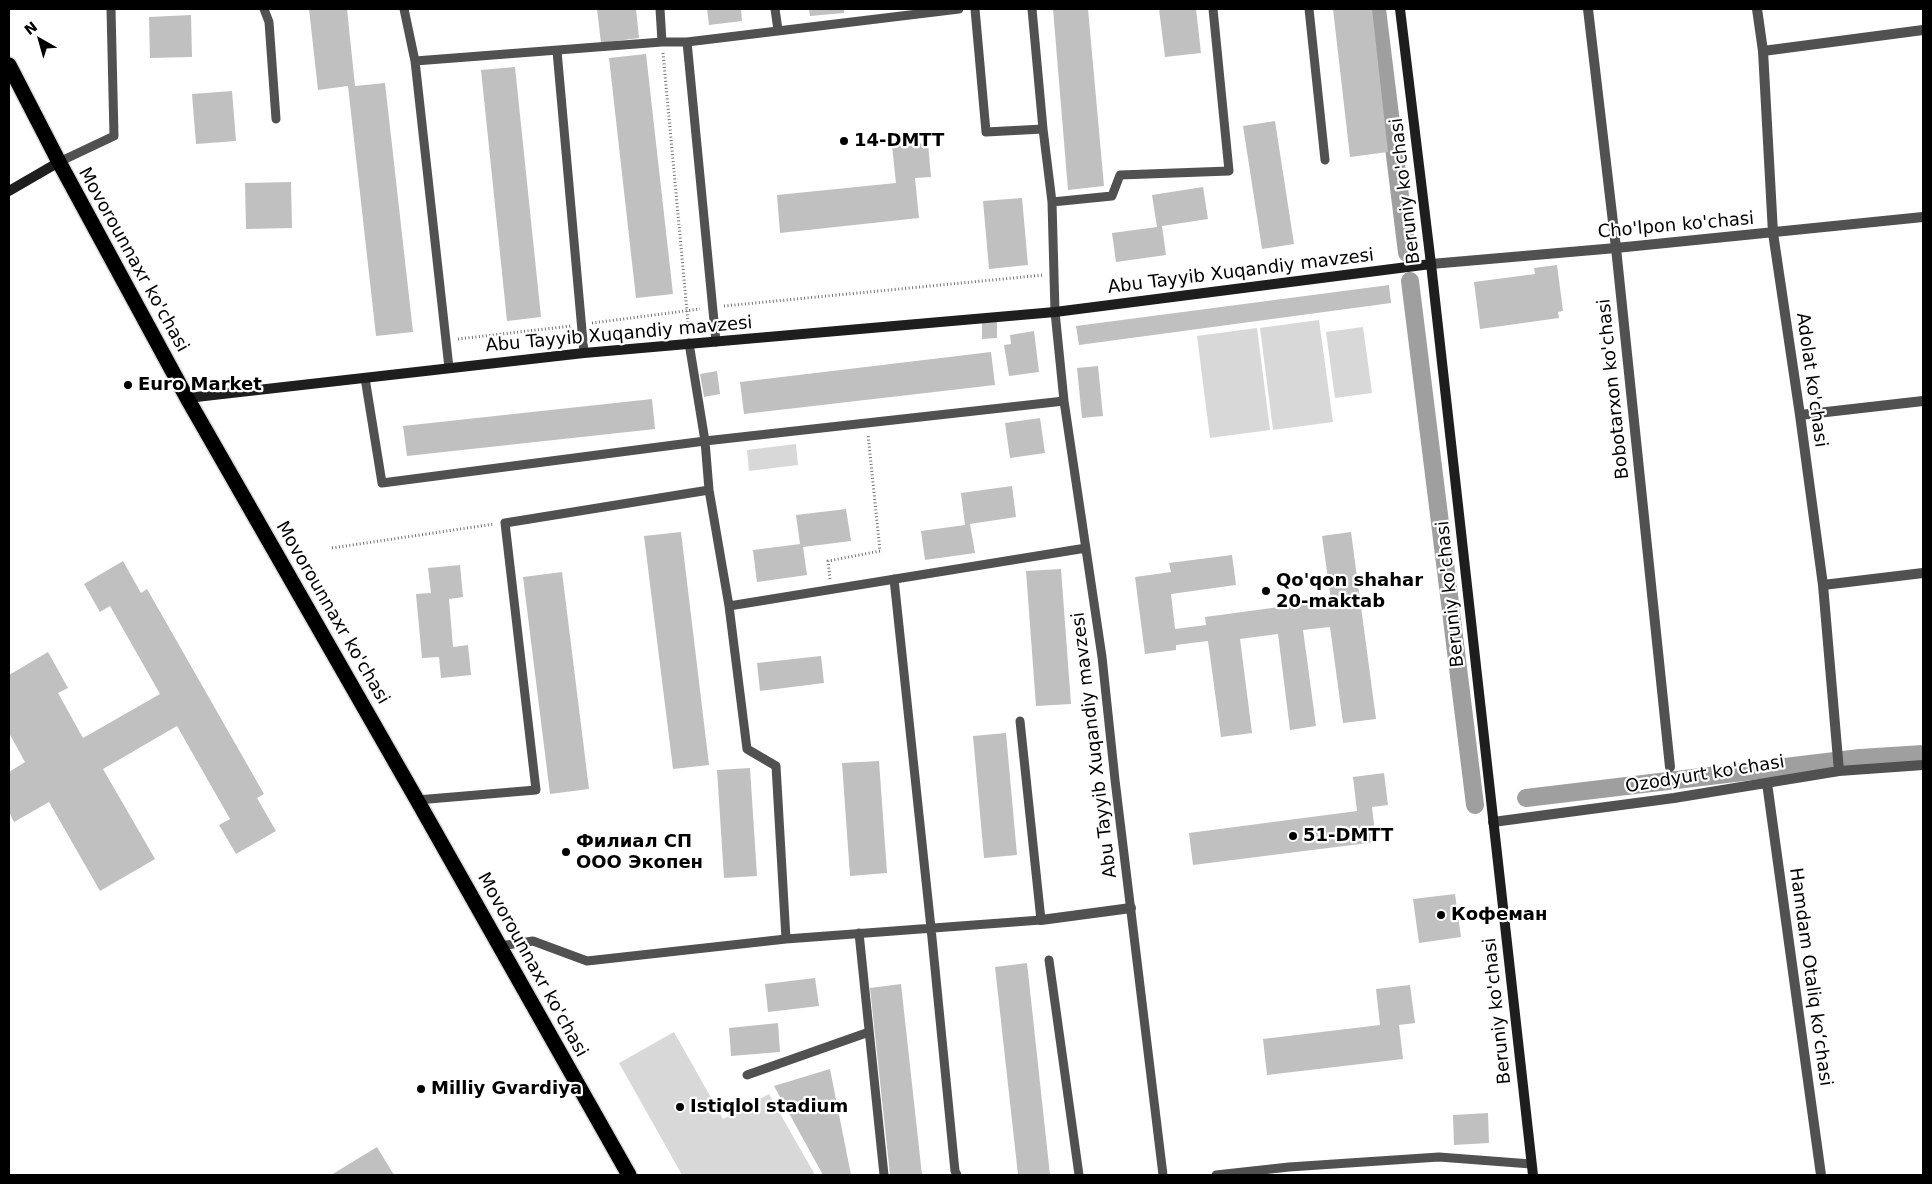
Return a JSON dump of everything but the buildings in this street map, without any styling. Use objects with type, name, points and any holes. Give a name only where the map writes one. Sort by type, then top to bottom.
[{"type":"highway","name":"Movorounnaxr ko'chasi","points":[[9,65],[59,162],[187,398],[500,946],[628,1175]]},
{"type":"street","name":"Beruniy ko'chasi","points":[[1400,9],[1431,264],[1533,1175]]},
{"type":"street","name":"Bobotarxon ko'chasi","points":[[1588,9],[1616,248],[1670,767]]},
{"type":"street","name":"Adolat ko'chasi","points":[[1757,9],[1763,51],[1773,233],[1823,585],[1839,769]]},
{"type":"street","points":[[1763,51],[1923,30]]},
{"type":"street","points":[[9,191],[59,162]]},
{"type":"street","name":"Cho'lpon ko'chasi","points":[[1431,264],[1616,248],[1923,217]]},
{"type":"street","name":"Abu Tayyib Xuqandiy mavzesi","points":[[187,398],[584,353],[1055,312],[1431,264]]},
{"type":"street","points":[[1800,415],[1923,401]]},
{"type":"street","points":[[1823,585],[1923,573]]},
{"type":"street","name":"Ozodyurt ko'chasi","points":[[1493,822],[1674,798],[1839,769],[1923,766]]},
{"type":"street","name":"Hamdam Otaliq koʻchasi","points":[[1767,783],[1821,1175]]},
{"type":"street","points":[[1041,920],[1131,908]]},
{"type":"lane","points":[[59,162],[114,136],[111,9]]},
{"type":"lane","points":[[264,9],[269,22],[276,120]]},
{"type":"lane","points":[[404,9],[415,61],[449,368]]},
{"type":"lane","points":[[660,9],[662,42]]},
{"type":"lane","points":[[775,9],[778,30]]},
{"type":"lane","points":[[880,9],[882,19]]},
{"type":"lane","points":[[415,61],[662,42],[687,42],[959,9]]},
{"type":"lane","points":[[975,9],[986,132],[1043,129]]},
{"type":"lane","points":[[1032,9],[1052,202],[1055,312]]},
{"type":"lane","points":[[1052,202],[1112,196],[1120,175],[1229,171],[1213,9]]},
{"type":"lane","points":[[1309,9],[1325,160]]},
{"type":"lane","points":[[687,42],[711,307],[716,342]]},
{"type":"lane","points":[[557,51],[584,353]]},
{"type":"lane","name":"Abu Tayyib Xuqandiy mavzesi","points":[[1055,312],[1064,401],[1102,657],[1163,1175]]},
{"type":"lane","points":[[690,343],[706,441],[709,490],[730,606],[747,749],[776,766],[786,939]]},
{"type":"lane","points":[[365,378],[382,483],[706,441],[1064,401]]},
{"type":"lane","points":[[417,800],[536,790],[505,523],[709,490]]},
{"type":"lane","points":[[730,606],[1086,548]]},
{"type":"lane","points":[[894,579],[955,1171],[957,1175]]},
{"type":"lane","points":[[500,946],[533,941],[587,961],[786,939],[1041,920],[1020,721]]},
{"type":"lane","points":[[859,933],[884,1175]]},
{"type":"lane","points":[[1049,960],[1079,1175]]},
{"type":"lane","points":[[747,1075],[869,1032]]},
{"type":"lane","points":[[1216,1175],[1289,1171],[1439,1157],[1531,1164]]},
{"type":"path","points":[[662,42],[690,343]]},
{"type":"path","points":[[446,340],[581,325],[711,307],[1054,274]]},
{"type":"path","points":[[832,589],[828,562],[880,551],[868,424]]},
{"type":"path","points":[[332,548],[506,522]]},
{"type":"shaded area","points":[[1319,320],[1333,422],[1273,430],[1260,328]]},
{"type":"shaded area","points":[[1363,327],[1372,393],[1335,398],[1326,332]]},
{"type":"shaded area","points":[[1257,328],[1270,430],[1210,438],[1197,336]]},
{"type":"shaded area","points":[[796,444],[798,465],[749,471],[747,450]]},
{"type":"shaded area","name":"Istiqlol stadium","points":[[674,1032],[723,1119],[769,1094],[815,1175],[682,1175],[619,1063]]},
{"type":"waterway","points":[[1377,9],[1407,253]]},
{"type":"waterway","points":[[1410,281],[1475,805]]},
{"type":"waterway","points":[[1526,798],[1860,758],[1923,754]]},
{"type":"place","name":"14-DMTT","points":[[844,141]]},
{"type":"place","name":"Euro Market","points":[[128,385]]},
{"type":"place","name":"Qo'qon shahar 20-maktab","points":[[1266,591]]},
{"type":"place","name":"51-DMTT","points":[[1293,836]]},
{"type":"place","name":"Филиал СП ООО Экопен","points":[[566,852]]},
{"type":"place","name":"Кофеман","points":[[1441,915]]},
{"type":"place","name":"Milliy Gvardiya","points":[[421,1089]]},
{"type":"place","name":"Istiqlol stadium","points":[[680,1107]]}]
